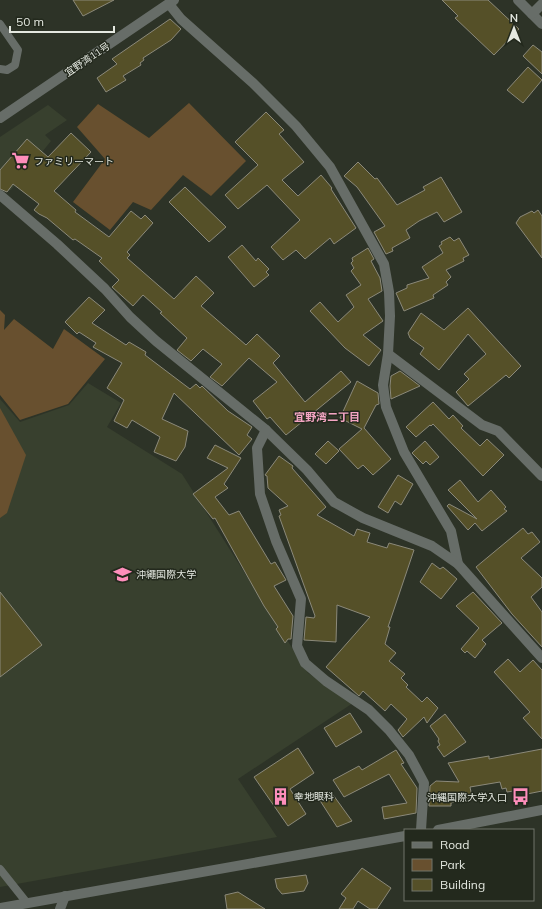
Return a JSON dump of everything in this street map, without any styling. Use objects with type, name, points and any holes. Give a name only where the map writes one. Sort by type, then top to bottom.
[{"type":"street","points":[[518,0],[542,24]]},
{"type":"street","points":[[172,2],[181,19],[253,83],[296,126],[330,167],[384,264],[390,308],[388,354],[383,384],[386,407],[404,452],[451,531],[458,564]]},
{"type":"street","name":"宜野湾11号","points":[[0,118],[172,2]]},
{"type":"street","points":[[532,14],[542,4]]},
{"type":"street","points":[[0,194],[105,289],[130,317],[156,341],[266,430],[307,470],[334,502],[363,518],[432,546],[458,564],[542,658]]},
{"type":"street","points":[[388,354],[482,425],[498,432],[542,476]]},
{"type":"street","points":[[266,430],[257,448],[260,494],[276,541],[301,599],[297,646],[305,663],[326,681],[369,710],[389,730],[409,755],[424,784],[421,829]]},
{"type":"street","points":[[443,829],[542,810]]},
{"type":"street","points":[[0,908],[404,836]]},
{"type":"street","points":[[60,909],[65,896]]},
{"type":"lane","points":[[0,24],[18,50],[15,65],[7,70],[0,69]]},
{"type":"lane","points":[[0,869],[27,903]]},
{"type":"shaded area","points":[[48,105],[67,120],[45,135],[51,141],[11,190],[3,191],[0,188],[0,137]]},
{"type":"shaded area","name":"沖繩国際大学","points":[[88,383],[121,403],[107,427],[182,474],[308,673],[353,703],[238,779],[277,837],[0,887],[0,399],[20,422],[69,405]]},
{"type":"green space","points":[[189,103],[246,161],[211,196],[183,175],[151,210],[133,202],[110,230],[73,202],[105,159],[77,127],[98,104],[149,138]]},
{"type":"green space","points":[[0,310],[5,315],[4,330],[14,319],[53,349],[64,329],[105,359],[68,404],[20,420],[0,395]]},
{"type":"green space","points":[[0,408],[26,455],[7,513],[0,518]]},
{"type":"building","points":[[73,0],[114,0],[83,16]]},
{"type":"building","points":[[442,0],[488,0],[519,29],[494,55],[455,18],[458,16]]},
{"type":"building","points":[[170,19],[181,29],[171,40],[143,58],[144,60],[140,63],[141,65],[123,76],[126,80],[106,92],[97,78],[117,64],[112,59]]},
{"type":"building","points":[[533,45],[542,52],[542,74],[523,56]]},
{"type":"building","points":[[528,67],[542,80],[523,103],[507,90]]},
{"type":"building","points":[[266,112],[284,130],[279,134],[304,162],[282,180],[298,196],[321,175],[332,188],[331,189],[356,228],[334,244],[330,238],[305,259],[296,250],[283,260],[271,247],[300,220],[267,185],[238,209],[225,195],[258,165],[235,142]]},
{"type":"building","points":[[71,133],[91,152],[54,191],[76,210],[75,212],[109,237],[131,211],[141,219],[145,215],[153,223],[127,252],[130,255],[127,258],[174,299],[196,276],[214,293],[201,306],[246,345],[257,334],[280,356],[273,363],[305,402],[341,371],[351,382],[286,435],[270,417],[267,419],[253,401],[277,382],[249,358],[222,386],[210,377],[222,364],[203,349],[191,361],[177,350],[187,338],[160,313],[162,312],[143,295],[133,306],[112,287],[119,280],[99,261],[102,258],[75,239],[73,240],[47,218],[34,210],[39,204],[13,184],[7,192],[0,189],[0,170],[27,139],[48,157]]},
{"type":"building","points":[[358,162],[375,179],[377,178],[397,205],[425,190],[423,187],[441,177],[462,212],[444,222],[437,212],[419,221],[406,230],[410,238],[392,248],[393,251],[386,254],[374,232],[385,226],[357,187],[344,176]]},
{"type":"building","points":[[185,187],[226,227],[209,242],[169,202]]},
{"type":"building","points":[[538,210],[542,216],[542,258],[516,223],[520,217],[532,211],[534,213]]},
{"type":"building","points":[[450,237],[454,241],[459,238],[469,255],[463,258],[464,261],[446,270],[451,277],[446,282],[448,285],[433,295],[434,298],[404,311],[396,293],[407,288],[407,285],[429,278],[422,267],[443,253],[439,246],[442,244],[441,242]]},
{"type":"building","points":[[242,245],[256,261],[258,258],[269,269],[266,272],[269,275],[254,287],[228,257]]},
{"type":"building","points":[[368,248],[374,259],[371,261],[380,278],[382,291],[368,299],[383,321],[363,335],[381,350],[369,366],[345,348],[310,311],[320,302],[338,322],[354,307],[346,295],[361,285],[351,271],[354,268],[351,263],[353,261],[352,258]]},
{"type":"building","points":[[89,297],[105,310],[92,323],[126,345],[129,342],[146,352],[145,355],[190,389],[196,384],[200,388],[202,386],[228,411],[252,427],[247,435],[252,439],[239,455],[174,393],[162,419],[188,431],[185,447],[176,461],[154,452],[160,437],[132,420],[127,428],[114,421],[124,400],[107,388],[122,363],[93,347],[96,343],[79,332],[77,334],[65,322]]},
{"type":"building","points":[[468,308],[521,366],[509,378],[506,375],[468,406],[456,392],[469,379],[464,374],[486,354],[468,334],[439,370],[420,354],[424,348],[410,338],[408,333],[421,313],[444,330]]},
{"type":"building","points":[[400,371],[420,386],[391,399],[391,376]]},
{"type":"building","points":[[357,381],[378,393],[379,404],[376,405],[364,428],[391,459],[373,475],[363,465],[358,469],[339,449],[362,429],[340,418]]},
{"type":"building","points":[[433,402],[449,419],[453,415],[463,426],[461,428],[480,446],[487,439],[504,455],[483,476],[433,424],[416,437],[406,427]]},
{"type":"building","points":[[328,441],[339,451],[326,464],[315,454]]},
{"type":"building","points":[[425,441],[439,457],[430,465],[426,461],[423,464],[412,453]]},
{"type":"building","points":[[215,445],[241,458],[224,484],[228,488],[215,497],[229,515],[239,511],[271,564],[275,562],[286,580],[274,586],[293,616],[291,639],[288,639],[285,643],[276,629],[278,627],[264,606],[215,518],[213,519],[193,494],[228,468],[207,458]]},
{"type":"building","points":[[279,456],[293,466],[292,468],[326,507],[317,515],[354,536],[357,529],[370,533],[367,542],[387,548],[389,543],[414,550],[388,627],[390,627],[385,644],[396,653],[389,661],[405,674],[401,678],[408,685],[406,687],[422,702],[427,697],[438,708],[427,723],[424,717],[403,737],[398,730],[407,719],[391,704],[385,711],[363,691],[359,696],[326,667],[370,617],[337,605],[336,642],[304,640],[306,617],[314,618],[315,616],[279,516],[281,515],[279,510],[288,506],[268,488],[267,476],[265,475]]},
{"type":"building","points":[[398,475],[413,484],[401,505],[395,501],[388,513],[378,507]]},
{"type":"building","points":[[460,480],[478,502],[491,490],[506,507],[504,509],[507,511],[482,531],[475,523],[468,530],[447,506],[449,504],[477,519],[448,490]]},
{"type":"building","points":[[523,528],[528,534],[532,532],[540,542],[521,558],[542,578],[542,587],[531,597],[542,612],[542,647],[512,614],[476,567]]},
{"type":"building","points":[[432,563],[440,569],[443,567],[457,579],[441,599],[420,582]]},
{"type":"building","points":[[0,592],[42,645],[0,677]]},
{"type":"building","points":[[473,592],[502,623],[482,640],[486,644],[475,658],[467,651],[465,653],[461,649],[479,628],[456,606]]},
{"type":"building","points":[[508,659],[520,672],[533,660],[542,670],[542,739],[523,718],[530,712],[494,672]]},
{"type":"building","points":[[350,713],[362,732],[336,747],[324,728]]},
{"type":"building","points":[[445,714],[466,742],[444,757],[437,747],[440,745],[438,741],[439,739],[430,726]]},
{"type":"building","name":"幸地眼科","points":[[298,748],[314,773],[290,789],[306,814],[288,826],[254,777]]},
{"type":"building","points":[[542,749],[542,791],[527,794],[526,789],[507,792],[506,788],[502,789],[500,782],[470,787],[472,797],[451,803],[451,806],[429,806],[430,786],[436,781],[459,782],[448,763],[489,756],[489,759]]},
{"type":"building","points":[[396,750],[404,763],[401,764],[417,788],[416,813],[384,819],[382,807],[407,803],[389,774],[344,797],[333,780],[359,766],[362,770]]},
{"type":"building","points":[[331,792],[352,821],[337,827],[319,799]]},
{"type":"building","points":[[362,868],[391,888],[377,909],[370,909],[358,901],[353,909],[339,909],[346,898],[341,894]]},
{"type":"building","points":[[306,875],[308,883],[304,891],[282,894],[277,888],[275,879]]},
{"type":"building","points":[[238,892],[265,909],[227,909],[225,895]]},
{"type":"place","name":"ファミリーマート","points":[[21,161]]},
{"type":"place","name":"沖繩国際大学","points":[[123,574]]},
{"type":"place","name":"幸地眼科","points":[[281,796]]},
{"type":"place","name":"沖縄国際大学入口","points":[[520,797]]},
{"type":"district","name":"宜野湾二丁目","points":[[327,417]]}]
